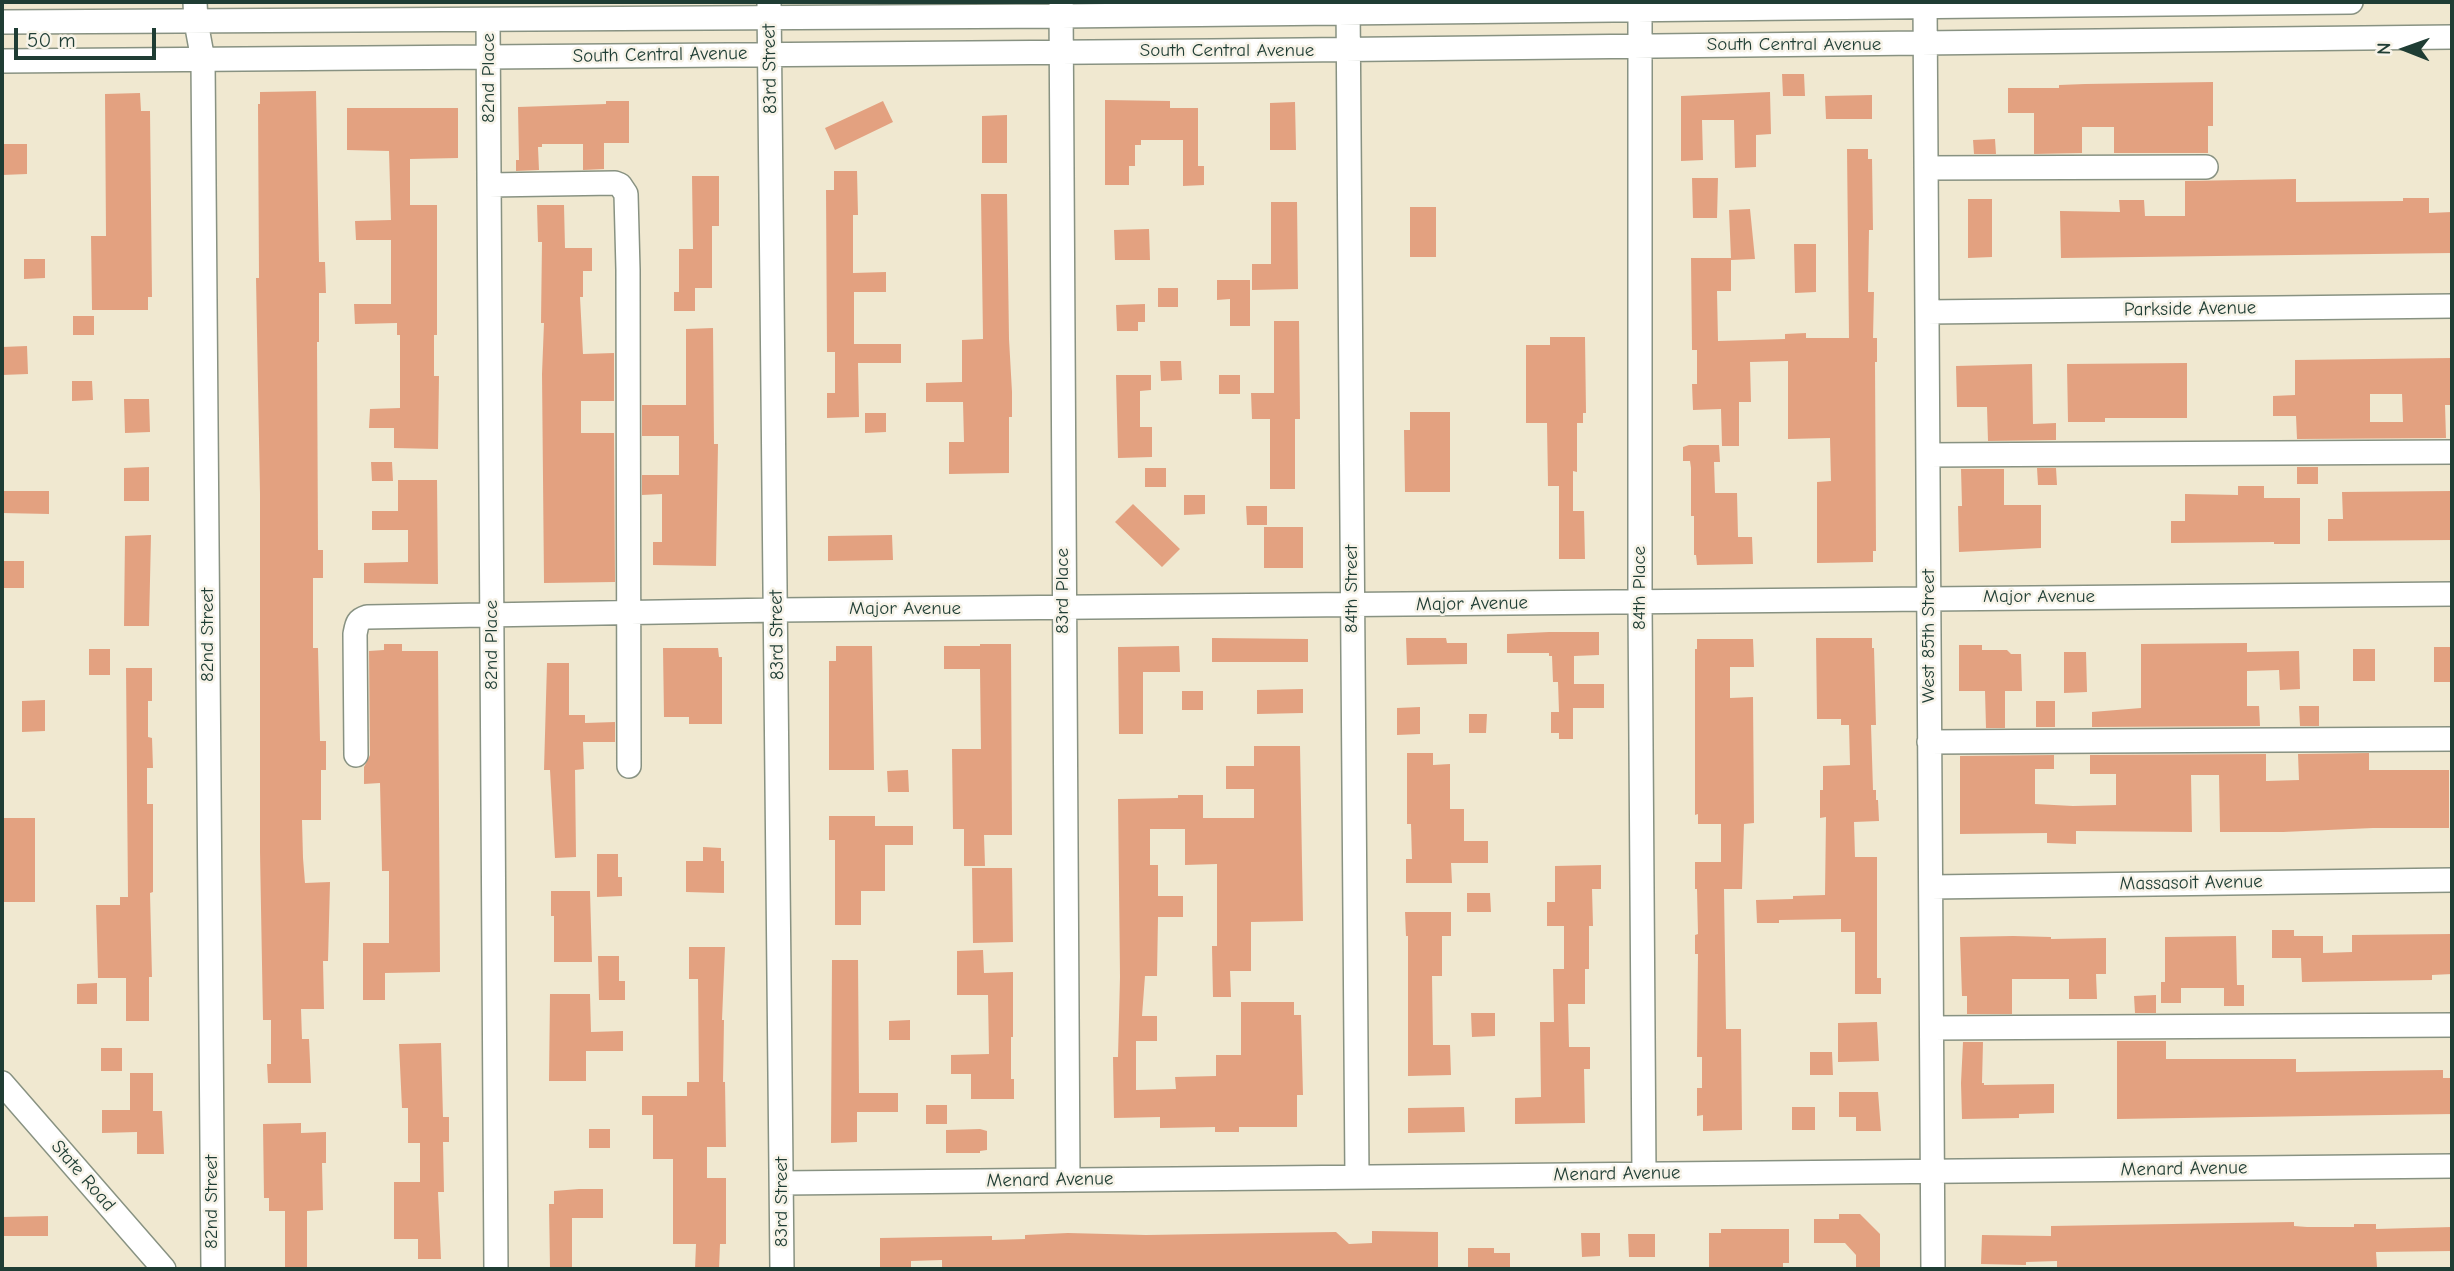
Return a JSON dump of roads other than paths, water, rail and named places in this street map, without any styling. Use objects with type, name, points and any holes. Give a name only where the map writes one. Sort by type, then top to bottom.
[{"type":"street","name":"South Central Avenue","points":[[2,22],[195,12],[488,20],[769,9],[2351,2]]},
{"type":"street","points":[[2217,3],[2217,41]]},
{"type":"street","name":"West 85th Street","points":[[1925,4],[1933,1269]]},
{"type":"street","name":"84th Place","points":[[1640,5],[1644,1174]]},
{"type":"street","name":"84th Street","points":[[1348,7],[1357,1177]]},
{"type":"street","name":"83rd Street","points":[[769,9],[782,1269]]},
{"type":"street","name":"83rd Place","points":[[1061,9],[1068,1180]]},
{"type":"street","name":"82nd Street","points":[[195,12],[202,60],[213,1269]]},
{"type":"street","name":"82nd Place","points":[[488,20],[496,1269]]},
{"type":"street","name":"South Central Avenue","points":[[2,61],[1349,50],[2452,37]]},
{"type":"street","points":[[1926,168],[2206,167]]},
{"type":"street","points":[[489,185],[609,183],[620,185],[626,194],[629,766]]},
{"type":"street","name":"Parkside Avenue","points":[[1927,312],[2452,306]]},
{"type":"street","points":[[1928,455],[2452,452]]},
{"type":"street","name":"Major Avenue","points":[[356,755],[355,634],[359,619],[492,614],[776,610],[2452,594]]},
{"type":"street","points":[[1929,742],[2452,739]]},
{"type":"street","name":"Massasoit Avenue","points":[[1931,887],[2452,880]]},
{"type":"street","points":[[1932,1028],[2452,1025]]},
{"type":"street","name":"State Road","points":[[2,1083],[164,1269]]},
{"type":"street","name":"Menard Avenue","points":[[782,1183],[2452,1166]]}]
